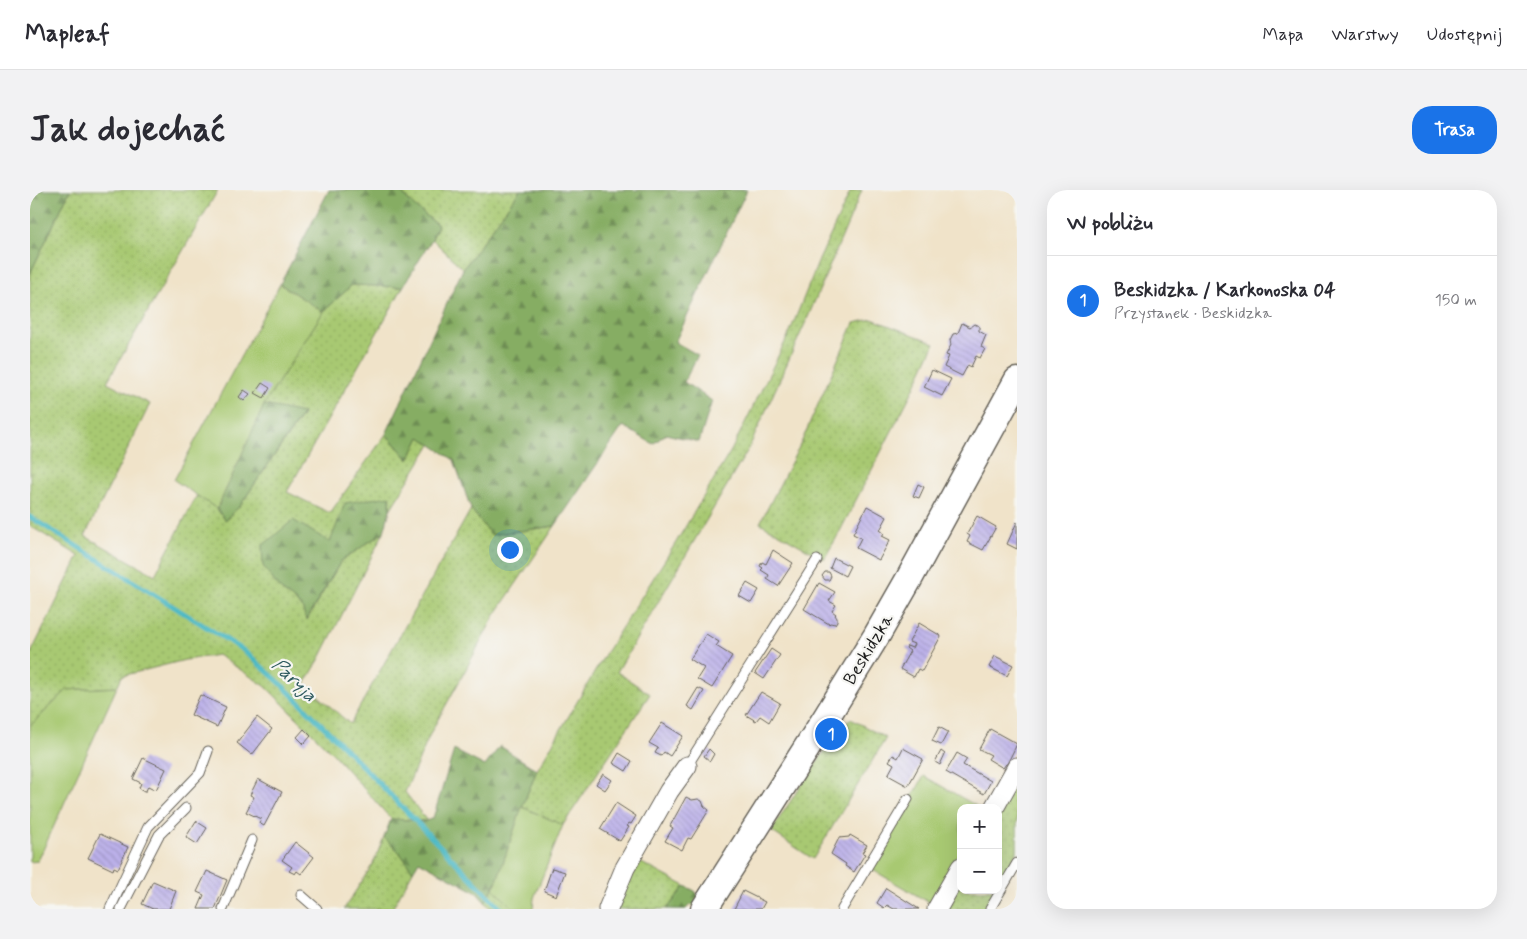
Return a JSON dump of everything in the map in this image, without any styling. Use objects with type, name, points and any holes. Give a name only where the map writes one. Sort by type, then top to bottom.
[{"type":"street","name":"Beskidzka","points":[[704,909],[877,635],[910,579],[1017,381]]},
{"type":"street","points":[[608,909],[625,868],[669,791],[687,766]]},
{"type":"street","points":[[996,804],[1017,767]]},
{"type":"street","points":[[937,909],[957,874]]},
{"type":"lane","points":[[687,766],[817,560]]},
{"type":"lane","points":[[110,909],[148,827],[200,773],[208,751]]},
{"type":"lane","points":[[842,909],[908,799]]},
{"type":"lane","points":[[121,909],[159,835],[186,808]]},
{"type":"lane","points":[[223,909],[252,840]]},
{"type":"lane","points":[[990,909],[1017,863]]},
{"type":"lane","points":[[301,895],[317,909]]},
{"type":"green space","points":[[30,190],[70,190],[30,274]]},
{"type":"green space","points":[[70,190],[218,190],[107,382],[150,404],[85,536],[155,575],[197,495],[217,509],[226,520],[239,507],[303,414],[264,405],[323,312],[352,285],[403,287],[287,492],[330,513],[386,434],[409,460],[420,437],[431,444],[390,510],[390,496],[330,542],[279,588],[302,607],[307,620],[341,561],[384,532],[305,684],[350,724],[471,509],[491,535],[555,526],[495,615],[432,730],[405,792],[427,821],[391,819],[334,755],[265,686],[218,655],[185,660],[122,676],[117,687],[67,690],[30,726],[30,652],[79,556],[30,526],[30,274]]},
{"type":"green space","points":[[329,190],[399,190],[415,207],[438,225],[432,239],[403,287],[352,285],[323,312],[280,284]]},
{"type":"green space","points":[[399,190],[520,190],[463,269],[432,239],[438,225],[415,207]]},
{"type":"green space","points":[[520,190],[747,190],[675,342],[698,355],[684,382],[712,401],[699,442],[666,434],[653,444],[623,426],[555,526],[491,535],[471,509],[454,460],[420,437],[409,460],[386,434],[463,269]]},
{"type":"green space","points":[[851,190],[862,190],[749,448],[617,672],[650,694],[563,825],[522,807],[537,770],[607,651],[675,544],[732,449],[789,334],[819,260]]},
{"type":"green space","points":[[280,284],[323,312],[264,405],[217,509],[174,480]]},
{"type":"green space","points":[[872,319],[935,343],[913,390],[824,559],[760,523],[801,443],[854,323]]},
{"type":"green space","points":[[264,405],[303,413],[239,507],[225,520],[217,509]]},
{"type":"green space","points":[[390,496],[390,510],[384,532],[341,561],[306,620],[302,607],[279,588],[263,566],[262,546],[293,520],[330,542],[345,503]]},
{"type":"green space","points":[[117,687],[38,861],[30,862],[30,726],[67,690]]},
{"type":"green space","points":[[851,719],[886,738],[813,859],[771,831],[842,727]]},
{"type":"green space","points":[[500,746],[537,770],[522,807],[497,881],[485,902],[476,892],[419,861],[413,871],[400,853],[384,837],[391,819],[426,821],[433,818],[454,750],[485,766]]},
{"type":"green space","points":[[1017,775],[1017,851],[1002,878],[1002,804]]},
{"type":"green space","points":[[924,776],[973,804],[957,804],[957,860],[930,903],[871,869]]},
{"type":"green space","points":[[522,807],[563,825],[534,898],[533,909],[514,909],[493,888]]},
{"type":"green space","points":[[384,837],[400,853],[413,871],[392,909],[344,909],[373,864]]},
{"type":"green space","points":[[636,860],[685,886],[667,909],[616,909]]},
{"type":"green space","points":[[957,884],[957,894],[994,894],[985,909],[943,909]]},
{"type":"green space","points":[[685,886],[695,891],[700,897],[695,906],[690,905],[686,909],[667,909]]},
{"type":"green space","points":[[493,888],[514,909],[491,909],[485,902]]},
{"type":"building","points":[[962,323],[970,327],[974,324],[979,326],[979,331],[986,335],[981,347],[985,349],[980,358],[976,356],[971,367],[968,365],[962,376],[944,367],[949,356],[946,355],[951,345],[950,340],[953,334],[958,333]]},
{"type":"building","points":[[932,370],[951,379],[942,396],[924,387]]},
{"type":"building","points":[[262,383],[270,388],[264,398],[255,393]]},
{"type":"building","points":[[244,390],[250,394],[244,401],[239,397]]},
{"type":"building","points":[[918,484],[924,487],[919,498],[913,496]]},
{"type":"building","points":[[867,506],[887,517],[880,530],[884,533],[882,536],[890,540],[879,560],[856,548],[861,538],[853,534]]},
{"type":"building","points":[[977,516],[996,527],[983,550],[967,542],[970,536],[967,534]]},
{"type":"building","points":[[1017,522],[1017,549],[1007,544]]},
{"type":"building","points":[[773,550],[793,563],[778,586],[767,579],[769,575],[761,570],[763,568],[760,566],[762,562],[766,564]]},
{"type":"building","points":[[834,558],[850,566],[845,576],[830,568]]},
{"type":"building","points":[[825,572],[829,572],[831,576],[829,580],[825,580],[822,576]]},
{"type":"building","points":[[747,583],[759,590],[751,603],[739,596]]},
{"type":"building","points":[[819,583],[835,592],[829,601],[836,605],[832,611],[836,614],[837,618],[835,624],[829,624],[804,609]]},
{"type":"building","points":[[919,623],[941,636],[922,671],[918,669],[914,677],[900,669],[910,651],[906,648],[907,646],[912,648],[914,644],[909,642]]},
{"type":"building","points":[[706,634],[719,642],[716,646],[732,656],[712,688],[697,679],[704,668],[690,659]]},
{"type":"building","points":[[771,649],[780,655],[764,679],[755,673]]},
{"type":"building","points":[[995,656],[1013,665],[1007,676],[989,667]]},
{"type":"building","points":[[698,688],[704,691],[693,710],[687,706]]},
{"type":"building","points":[[761,692],[780,703],[769,722],[760,716],[756,721],[746,715]]},
{"type":"building","points":[[200,695],[226,707],[217,727],[191,715]]},
{"type":"building","points":[[257,717],[272,729],[252,755],[237,743]]},
{"type":"building","points":[[662,723],[683,736],[670,756],[664,752],[661,756],[655,753],[658,748],[649,743]]},
{"type":"building","points":[[939,727],[948,732],[941,745],[932,741]]},
{"type":"building","points":[[304,729],[311,736],[304,744],[297,737]]},
{"type":"building","points":[[990,729],[1017,744],[1003,768],[988,759],[991,755],[979,749]]},
{"type":"building","points":[[903,748],[923,759],[908,786],[888,775],[894,764],[889,761],[893,755],[898,758]]},
{"type":"building","points":[[709,749],[714,754],[710,761],[704,756]]},
{"type":"building","points":[[941,751],[945,754],[940,765],[935,762]]},
{"type":"building","points":[[619,753],[632,761],[626,771],[613,763]]},
{"type":"building","points":[[957,753],[967,759],[963,765],[991,781],[984,794],[946,772]]},
{"type":"building","points":[[143,758],[166,769],[156,790],[148,786],[146,791],[144,791],[139,788],[141,783],[133,779]]},
{"type":"building","points":[[603,774],[612,780],[605,790],[596,784]]},
{"type":"building","points":[[258,779],[282,792],[264,826],[259,823],[261,819],[246,812],[254,797],[250,795]]},
{"type":"building","points":[[686,797],[702,801],[709,810],[691,839],[688,838],[682,850],[665,841],[673,828],[670,826]]},
{"type":"building","points":[[616,803],[636,816],[631,824],[629,823],[627,826],[629,827],[620,841],[600,829]]},
{"type":"building","points":[[196,821],[207,828],[197,844],[186,837]]},
{"type":"building","points":[[100,834],[128,847],[118,869],[114,867],[113,870],[88,858]]},
{"type":"building","points":[[850,835],[867,845],[862,853],[865,854],[854,872],[831,854],[839,838],[849,837]]},
{"type":"building","points":[[295,842],[314,857],[301,874],[297,871],[295,874],[289,871],[292,867],[282,860]]},
{"type":"building","points":[[552,868],[565,872],[556,896],[544,891]]},
{"type":"building","points":[[207,871],[227,880],[215,909],[198,909],[204,895],[197,892]]},
{"type":"building","points":[[153,881],[176,891],[169,909],[153,909],[142,904]]},
{"type":"building","points":[[886,888],[919,909],[894,909],[887,905],[884,908],[877,903]]},
{"type":"building","points":[[743,891],[765,902],[761,909],[734,909]]},
{"type":"waterway","name":"Paryja","points":[[30,517],[243,650],[279,682],[337,740],[501,909]]},
{"type":"place","name":"Beskidzka / Karkonoska 04","points":[[831,734]]}]
